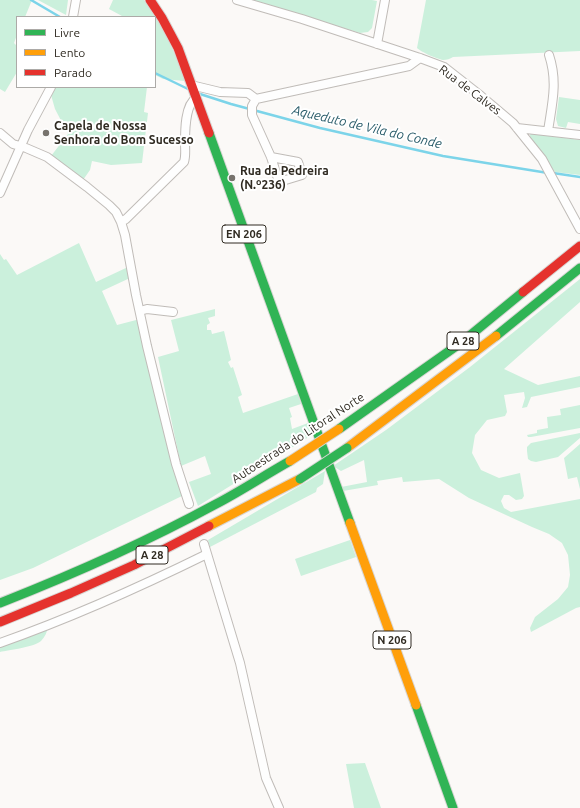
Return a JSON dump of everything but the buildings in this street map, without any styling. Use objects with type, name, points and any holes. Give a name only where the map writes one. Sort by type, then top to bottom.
[{"type":"main road","name":"EN 206","points":[[150,0],[155,6],[178,48],[331,472]]},
{"type":"main road","name":"Autoestrada do Litoral Norte","points":[[0,603],[49,584],[164,531],[218,503],[290,461],[339,429],[462,342],[580,246]]},
{"type":"main road","name":"A 28","points":[[0,622],[71,594],[134,565],[300,479],[347,448],[484,346],[580,268]]},
{"type":"main road","name":"N 206","points":[[331,472],[452,808]]},
{"type":"street","points":[[73,16],[76,0]]},
{"type":"street","name":"Rua de Calves","points":[[236,0],[302,19],[444,67],[513,123],[542,159],[580,229]]},
{"type":"street","points":[[377,44],[386,0]]},
{"type":"street","points":[[548,131],[554,89],[554,78],[549,55]]},
{"type":"street","points":[[270,157],[252,115],[252,106],[256,99],[409,66],[420,58]]},
{"type":"street","points":[[191,85],[220,92],[248,93],[256,99]]},
{"type":"street","points":[[0,194],[28,130],[50,88]]},
{"type":"street","points":[[121,222],[184,162],[187,115],[191,103],[196,98]]},
{"type":"street","points":[[517,128],[580,135]]},
{"type":"street","points":[[0,133],[13,144],[47,157],[87,187],[116,212],[125,234],[140,311],[176,464],[189,504]]},
{"type":"street","points":[[140,311],[147,309],[173,312]]},
{"type":"street","points":[[204,544],[240,663],[266,778],[279,808]]},
{"type":"street","points":[[0,643],[112,599],[207,554]]},
{"type":"green space","points":[[0,0],[32,0],[25,16],[16,16],[16,38],[14,43],[16,45],[16,74],[5,92],[0,89]]},
{"type":"green space","points":[[38,0],[68,0],[66,15]]},
{"type":"green space","points":[[113,0],[144,0],[155,16],[122,16],[109,9]]},
{"type":"green space","points":[[251,0],[377,1],[372,28],[368,32],[360,33]]},
{"type":"green space","points":[[426,0],[580,0],[580,51],[453,57],[443,60],[417,48]]},
{"type":"green space","points":[[156,17],[168,39],[185,81],[163,79],[156,76]]},
{"type":"green space","points":[[54,88],[147,88],[144,112],[148,113],[142,163],[111,165],[92,161],[90,170],[83,180],[51,156],[68,134],[55,109],[51,95]]},
{"type":"green space","points":[[559,97],[580,100],[580,124],[568,122],[566,128],[558,126],[556,119]]},
{"type":"green space","points":[[532,132],[536,134],[580,140],[580,175],[555,172],[530,138]]},
{"type":"green space","points":[[79,243],[96,282],[128,267],[130,278],[102,291],[117,325],[140,319],[182,496],[33,568],[0,580],[0,254],[4,260],[6,259],[17,275]]},
{"type":"green space","points":[[580,279],[580,302],[504,369],[538,385],[580,376],[580,387],[531,397],[527,407],[522,408],[525,398],[524,392],[504,395],[507,412],[505,416],[487,420],[475,435],[472,453],[481,470],[499,478],[520,473],[524,496],[522,499],[516,500],[509,495],[504,495],[501,501],[504,508],[511,512],[580,499],[580,607],[531,632],[530,628],[535,617],[558,599],[568,587],[570,575],[568,555],[562,543],[549,534],[469,498],[439,479],[403,482],[402,477],[377,481],[378,485],[343,491],[341,487],[367,482],[364,460],[341,471],[333,466],[386,430],[470,367]]},
{"type":"green space","points":[[215,309],[215,316],[208,318],[210,323],[207,325],[207,330],[211,330],[212,334],[224,331],[231,360],[228,362],[231,368],[233,367],[242,395],[238,397],[243,413],[298,394],[301,404],[289,408],[292,417],[290,418],[292,429],[308,423],[312,435],[198,506],[189,482],[211,474],[205,456],[181,466],[158,357],[179,351],[171,320]]},
{"type":"green space","points":[[580,405],[580,428],[528,437],[527,435],[537,433],[537,430],[548,428],[547,417],[561,415],[560,409]]},
{"type":"green space","points":[[580,433],[580,438],[558,457],[536,462],[528,459],[527,447],[531,443]]},
{"type":"green space","points":[[580,444],[580,489],[577,477],[568,479],[564,458]]},
{"type":"green space","points":[[325,471],[323,484],[317,488],[316,492],[210,547],[208,540]]},
{"type":"green space","points":[[350,540],[356,557],[301,576],[295,559]]},
{"type":"green space","points":[[48,627],[45,636],[38,643],[28,647],[0,652],[0,645]]},
{"type":"green space","points":[[365,763],[381,808],[354,808],[346,764]]},
{"type":"waterway","name":"Aqueduto de Vila do Conde","points":[[31,0],[58,16]]},
{"type":"waterway","name":"Aqueduto de Vila do Conde","points":[[156,73],[188,89]]},
{"type":"waterway","name":"Aqueduto de Vila do Conde","points":[[200,94],[320,128],[443,156],[548,173]]},
{"type":"waterway","name":"Aqueduto de Vila do Conde","points":[[553,173],[580,177]]},
{"type":"traffic: fast","points":[[209,133],[350,523]]},
{"type":"traffic: fast","points":[[496,336],[580,268]]},
{"type":"traffic: fast","points":[[339,429],[462,342],[523,292]]},
{"type":"traffic: fast","points":[[300,479],[347,448]]},
{"type":"traffic: fast","points":[[0,603],[82,569],[190,518],[290,461]]},
{"type":"traffic: fast","points":[[416,705],[453,808]]},
{"type":"traffic: slow","points":[[347,448],[496,336]]},
{"type":"traffic: slow","points":[[290,461],[339,429]]},
{"type":"traffic: slow","points":[[209,526],[300,479]]},
{"type":"traffic: slow","points":[[350,523],[416,705]]},
{"type":"traffic: jam","points":[[150,0],[162,18],[178,48],[209,133]]},
{"type":"traffic: jam","points":[[523,292],[580,246]]},
{"type":"traffic: jam","points":[[0,622],[134,565],[209,526]]},
{"type":"place","name":"Capela de Nossa Senhora do Bom Sucesso","points":[[46,133]]},
{"type":"place","name":"Rua da Pedreira (N.º236)","points":[[232,178]]}]
